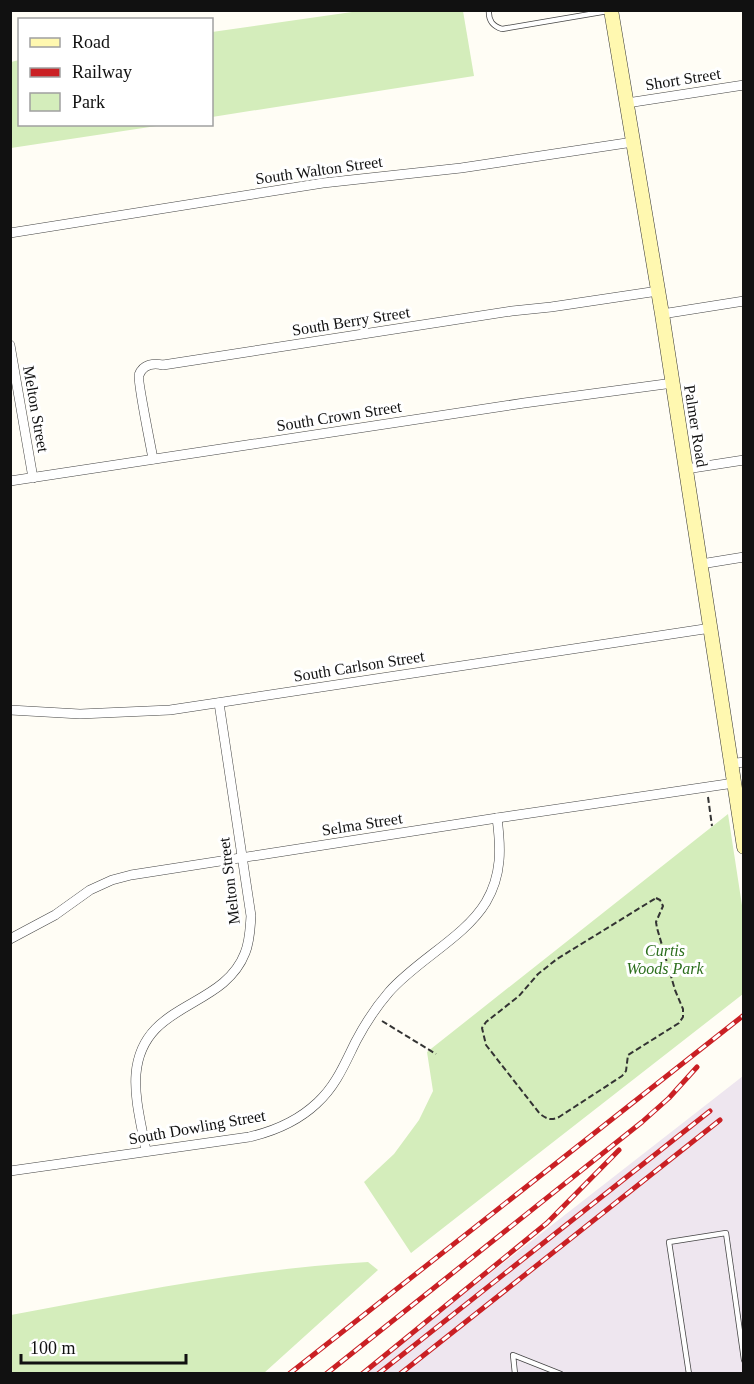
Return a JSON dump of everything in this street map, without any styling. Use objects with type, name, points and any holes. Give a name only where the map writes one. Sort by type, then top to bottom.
[{"type":"street","name":"Palmer Road","points":[[611,10],[711,628],[737,763],[734,783],[744,847]]},
{"type":"street","name":"Short Street","points":[[627,103],[744,85]]},
{"type":"street","name":"South Walton Street","points":[[10,233],[323,183],[450,169],[633,142]]},
{"type":"street","name":"South Berry Street","points":[[153,459],[138,381],[140,371],[149,365],[163,365],[512,311],[658,291]]},
{"type":"street","points":[[662,314],[744,301]]},
{"type":"street","name":"Melton Street","points":[[10,345],[33,478]]},
{"type":"street","name":"South Crown Street","points":[[10,481],[673,383]]},
{"type":"street","points":[[686,469],[744,460]]},
{"type":"street","points":[[701,564],[744,557]]},
{"type":"street","name":"South Carlson Street","points":[[10,710],[110,714],[160,711],[711,628]]},
{"type":"street","name":"Melton Street","points":[[146,1151],[136,1072],[140,1055],[148,1038],[163,1021],[221,985],[242,959],[249,940],[251,916],[219,703]]},
{"type":"street","name":"Selma Street","points":[[10,939],[55,915],[90,890],[112,880],[131,875],[734,783]]},
{"type":"street","name":"South Dowling Street","points":[[10,1171],[265,1133],[295,1120],[319,1101],[335,1082],[365,1025],[388,993],[411,970],[466,925],[485,903],[494,886],[499,864],[500,842],[497,818]]},
{"type":"lane","points":[[489,10],[490,20],[494,26],[502,29],[611,10]]},
{"type":"lane","points":[[571,10],[573,17]]},
{"type":"lane","points":[[688,1374],[669,1242],[726,1233],[744,1360]]},
{"type":"lane","points":[[515,1374],[513,1355],[561,1374]]},
{"type":"path","points":[[706,787],[712,826]]},
{"type":"path","points":[[651,899],[660,900],[663,906],[656,922],[657,928],[675,990],[683,1009],[683,1017],[679,1023],[628,1055],[626,1071],[622,1076],[560,1117],[553,1120],[546,1119],[486,1045],[482,1028],[486,1022],[519,996],[538,974],[557,959],[633,913],[651,899]]},
{"type":"path","points":[[382,1021],[436,1054]]},
{"type":"shaded area","points":[[743,1076],[743,1373],[362,1373]]},
{"type":"green space","points":[[359,11],[463,11],[474,76],[213,117],[213,32]]},
{"type":"green space","points":[[18,60],[18,126],[156,126],[11,148],[11,62]]},
{"type":"green space","name":"Curtis Woods Park","points":[[728,814],[743,912],[743,994],[411,1253],[364,1182],[394,1154],[419,1120],[433,1091],[427,1052]]},
{"type":"green space","points":[[368,1262],[378,1270],[264,1373],[11,1373],[11,1315],[233,1276]]},
{"type":"railway","points":[[289,1374],[744,1015]]},
{"type":"railway","points":[[326,1374],[642,1122],[669,1098],[697,1067]]},
{"type":"railway","points":[[378,1374],[710,1111]]},
{"type":"railway","points":[[400,1374],[720,1120]]},
{"type":"railway","points":[[362,1374],[547,1223],[619,1150]]}]
